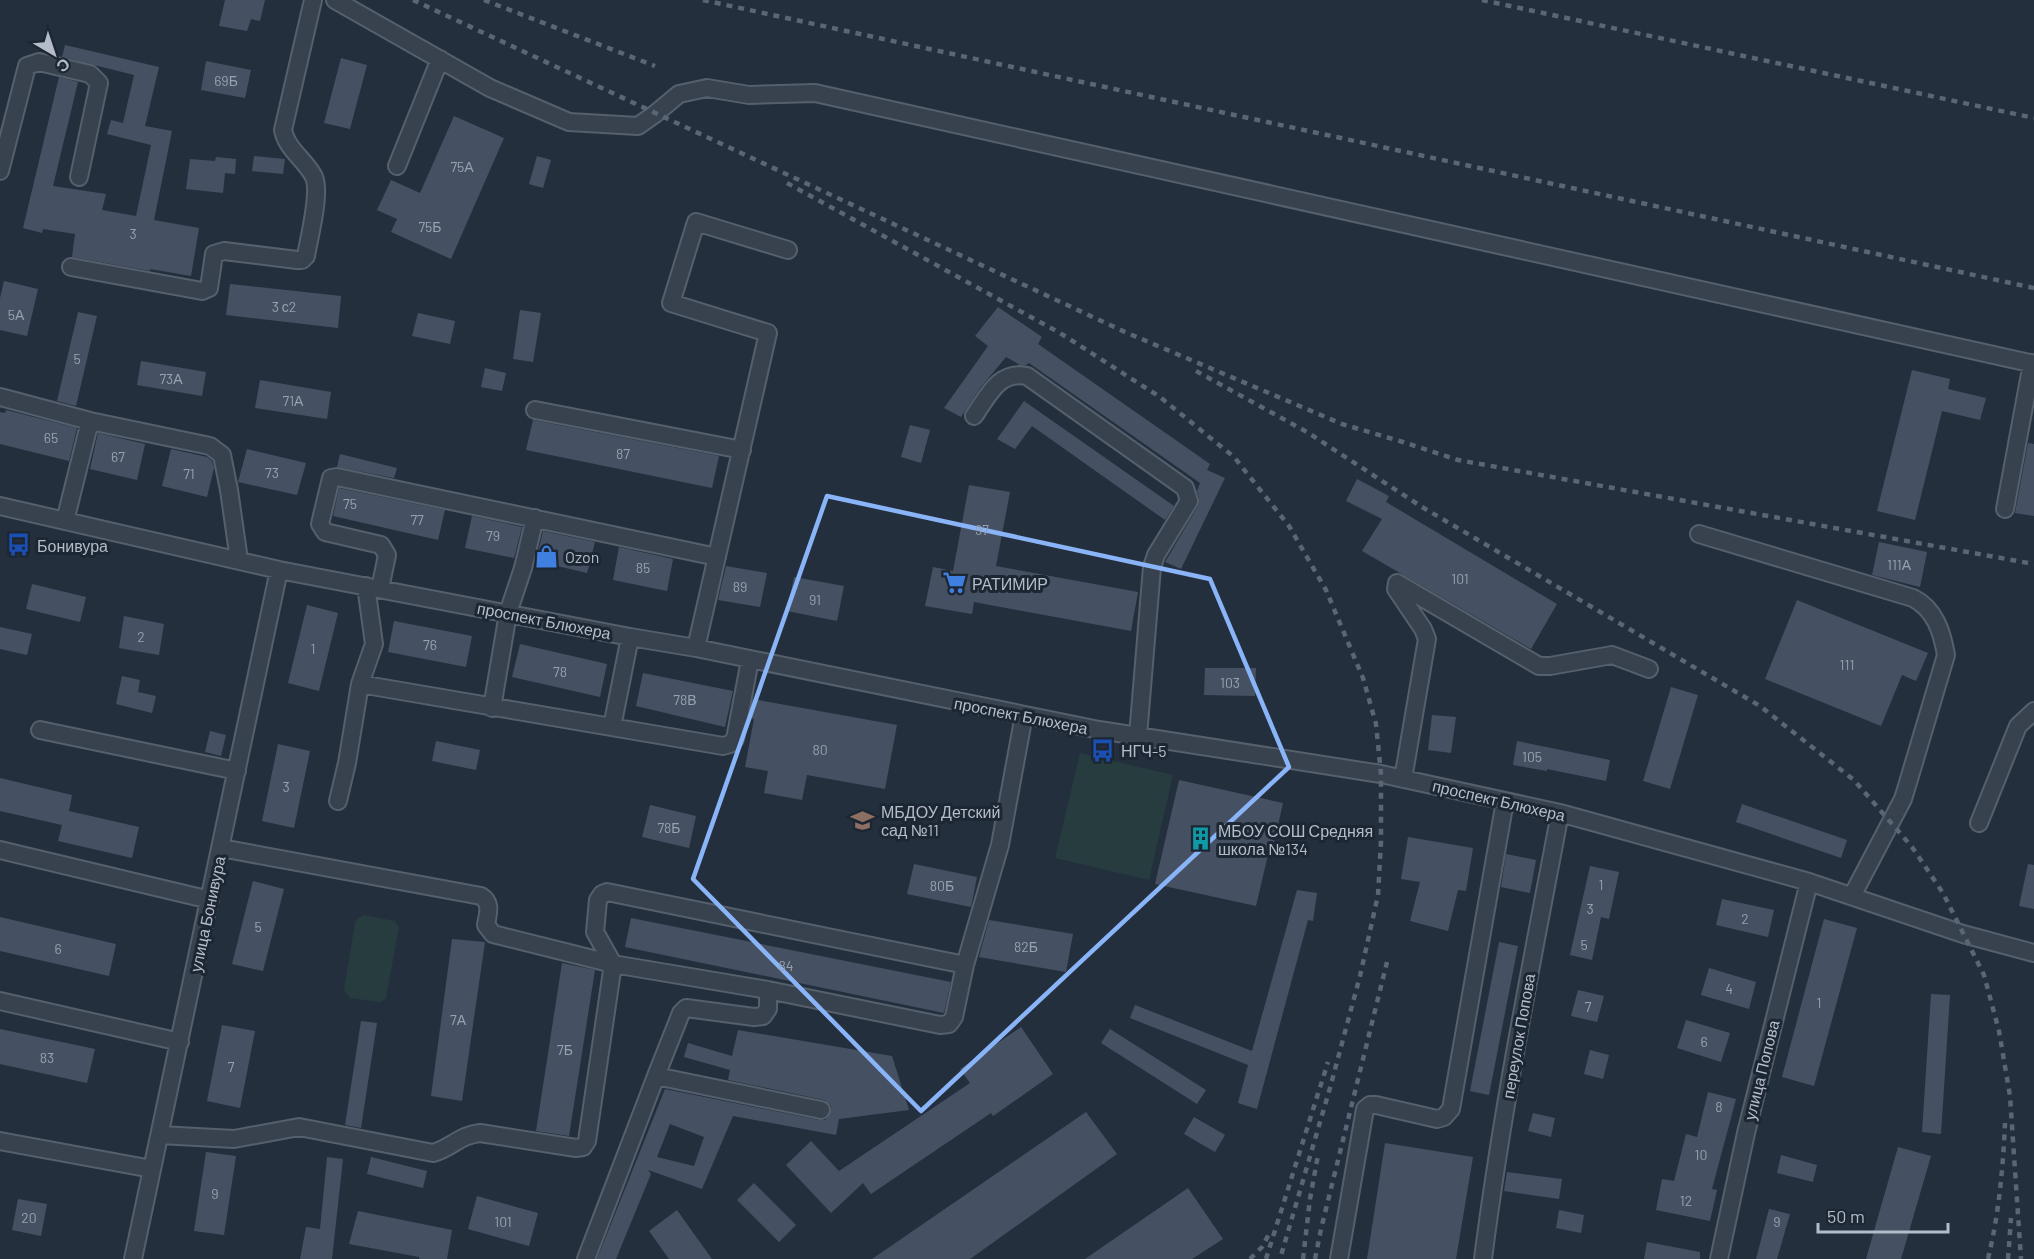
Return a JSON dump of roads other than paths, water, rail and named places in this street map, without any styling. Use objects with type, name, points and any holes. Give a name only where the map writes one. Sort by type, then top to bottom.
[{"type":"street","points":[[71,267],[202,291],[209,288],[214,254],[224,250],[303,260],[306,256],[317,189],[313,176],[285,141],[284,130],[313,0]]},
{"type":"street","points":[[335,0],[490,88],[569,122],[638,126],[679,94],[707,88],[748,95],[815,93],[2033,364],[2005,509]]},
{"type":"street","points":[[397,166],[440,59]]},
{"type":"street","points":[[0,171],[27,66],[39,62],[90,74],[99,83],[79,177]]},
{"type":"street","points":[[696,648],[768,333],[671,303],[696,222],[788,250]]},
{"type":"street","points":[[974,416],[996,385],[1003,379],[1011,375],[1027,376],[1185,488],[1189,501],[1156,555],[1152,567],[1138,736]]},
{"type":"street","points":[[0,397],[90,421],[210,446],[222,455],[239,560]]},
{"type":"street","points":[[535,410],[742,450]]},
{"type":"street","points":[[65,521],[90,421]]},
{"type":"street","points":[[338,801],[347,763],[360,684],[374,644],[373,588],[387,555],[381,545],[325,532],[322,529],[320,524],[331,478],[337,477],[717,557]]},
{"type":"street","name":"проспект Блюхера","points":[[0,506],[279,570],[696,648],[1024,715],[1403,779],[1560,813],[1809,882],[1963,934],[2034,952]]},
{"type":"street","points":[[492,708],[508,613],[523,568],[535,518]]},
{"type":"street","points":[[1699,534],[1913,598],[1924,604],[1936,621],[1944,639],[1946,655],[1903,798],[1852,896]]},
{"type":"street","name":"улица Бонивура","points":[[133,1259],[279,570]]},
{"type":"street","points":[[1403,779],[1427,639],[1423,629],[1396,589],[1397,583],[1539,666],[1612,655],[1649,669]]},
{"type":"street","points":[[612,727],[630,637]]},
{"type":"street","points":[[360,684],[723,746],[735,739],[750,660]]},
{"type":"street","points":[[1979,823],[2018,726],[2034,711]]},
{"type":"street","points":[[221,848],[481,896],[486,899],[489,906],[486,926],[494,934],[613,964],[768,990],[940,1025],[949,1024],[954,1017],[964,965],[1000,845],[1024,715]]},
{"type":"street","points":[[40,730],[237,771]]},
{"type":"street","points":[[1339,1259],[1365,1108],[1376,1105],[1437,1119],[1444,1117],[1451,1109],[1505,801]]},
{"type":"street","name":"переулок Попова","points":[[1483,1259],[1493,1179],[1560,813]]},
{"type":"street","points":[[0,850],[210,900]]},
{"type":"street","name":"улица Попова","points":[[1719,1259],[1746,1133],[1809,882]]},
{"type":"street","points":[[160,1135],[234,1139],[299,1127],[433,1153],[443,1150],[465,1136],[480,1134],[576,1148],[583,1147],[587,1141],[613,964],[595,932],[598,900],[602,894],[607,892],[964,965]]},
{"type":"street","points":[[586,1259],[681,1013],[686,1008],[754,1017],[763,1016],[768,1009],[768,990]]},
{"type":"street","points":[[0,1001],[180,1042]]},
{"type":"street","points":[[656,1076],[821,1110]]},
{"type":"street","points":[[0,1141],[152,1169]]},
{"type":"railway","points":[[413,0],[1125,332],[1342,424],[1458,460],[2034,564]]},
{"type":"railway","points":[[484,0],[655,66]]},
{"type":"railway","points":[[703,0],[2034,288]]},
{"type":"railway","points":[[1482,0],[2034,118]]},
{"type":"railway","points":[[787,183],[1060,333],[1160,397],[1234,457],[1289,526],[1326,590],[1363,678],[1376,724],[1381,774],[1378,895],[1360,976],[1330,1088],[1280,1259]]},
{"type":"railway","points":[[1196,371],[1307,432],[1422,507],[1760,706],[1854,780],[1912,847],[1943,893],[1984,975],[1999,1031],[2010,1096],[2021,1259]]},
{"type":"railway","points":[[1315,1259],[1387,962]]},
{"type":"railway","points":[[1266,1259],[1328,1062]]},
{"type":"railway","points":[[1988,1259],[2000,1191],[2005,1123]]},
{"type":"railway","points":[[1303,1259],[1318,1155]]},
{"type":"railway","points":[[2008,1259],[2011,1218]]},
{"type":"railway","points":[[1250,1259],[1262,1247],[1269,1234]]},
{"type":"place","name":"Бонивура","points":[[19,545]]},
{"type":"place","name":"Ozon","points":[[547,556]]},
{"type":"place","name":"РАТИМИР","points":[[954,583]]},
{"type":"place","name":"НГЧ-5","points":[[1103,750]]},
{"type":"place","name":"МБДОУ Детский сад №11","points":[[863,820]]},
{"type":"place","name":"МБОУ СОШ Средняя школа №134","points":[[1200,839]]}]
